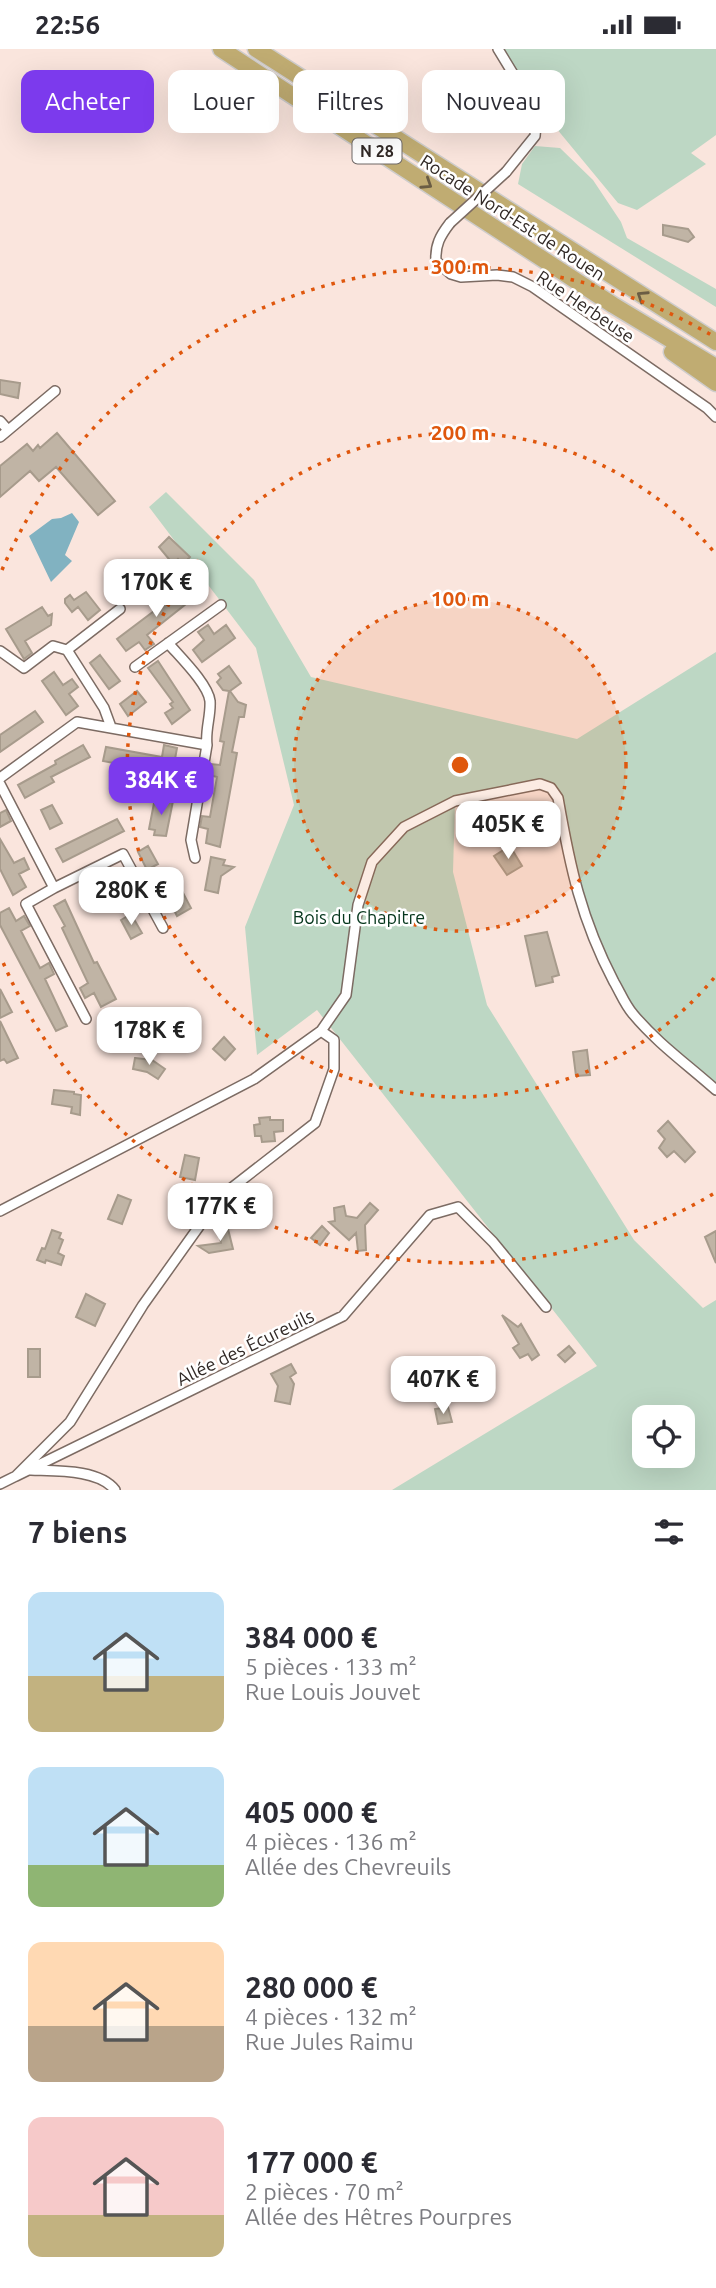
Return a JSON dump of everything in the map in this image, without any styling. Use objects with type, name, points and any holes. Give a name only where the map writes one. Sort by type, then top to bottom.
[{"type":"highway","name":"Rocade Nord-Est de Rouen","points":[[221,49],[613,305],[716,367]]},
{"type":"highway","name":"Rocade Nord-Est de Rouen","points":[[256,49],[716,341]]},
{"type":"highway","points":[[613,305],[716,383]]},
{"type":"street","name":"Rue Herbeuse","points":[[498,49],[537,113],[535,136],[506,171],[450,223],[439,238],[435,252],[436,261],[451,274],[461,277],[513,277],[533,287],[707,408],[716,417]]},
{"type":"street","points":[[0,421],[4,434],[55,391]]},
{"type":"street","points":[[135,667],[221,605]]},
{"type":"street","points":[[67,650],[120,609]]},
{"type":"street","points":[[168,643],[205,688],[209,701],[205,731],[207,745],[191,840],[195,858]]},
{"type":"street","points":[[0,651],[24,668],[53,646],[67,650],[104,708],[111,727]]},
{"type":"street","points":[[0,778],[77,722],[207,745]]},
{"type":"street","points":[[0,784],[54,887]]},
{"type":"street","points":[[0,1211],[254,1079],[321,1031],[346,995],[358,905],[372,862],[404,827],[455,800],[540,784],[551,788],[558,798],[571,869],[585,920],[631,1012],[658,1041],[716,1090]]},
{"type":"street","points":[[86,1019],[26,904],[54,887],[123,855],[163,928]]},
{"type":"street","points":[[16,1476],[70,1422],[143,1305],[220,1197],[315,1123],[334,1069],[334,1040],[321,1031]]},
{"type":"street","name":"Allée des Écureuils","points":[[0,1484],[343,1316],[430,1215],[458,1207],[493,1242],[546,1307]]},
{"type":"street","points":[[29,1470],[68,1472],[98,1478],[115,1490]]},
{"type":"green space","points":[[502,49],[716,49],[716,135],[691,153],[706,164],[637,210],[618,203],[560,133],[565,133],[565,70],[516,70]]},
{"type":"green space","points":[[535,146],[560,148],[593,180],[621,222],[627,238],[716,289],[716,307],[518,184],[522,164]]},
{"type":"green space","name":"Bois du Chapitre","points":[[166,492],[254,580],[311,677],[577,739],[716,652],[716,1090],[631,1012],[585,920],[558,798],[540,784],[455,801],[453,872],[487,1005],[634,1240],[703,1308],[716,1300],[716,1490],[392,1490],[597,1366],[317,1010],[257,1055],[245,927],[294,805],[256,648],[149,507]]},
{"type":"water","points":[[72,513],[79,522],[65,555],[72,561],[51,582],[29,536],[52,519]]},
{"type":"building","points":[[663,225],[688,229],[694,237],[688,242],[663,235]]},
{"type":"building","points":[[0,380],[20,383],[18,398],[0,394]]},
{"type":"building","points":[[57,433],[115,501],[98,515],[56,467],[39,481],[30,471],[0,497],[0,466],[27,444],[33,451]]},
{"type":"building","points":[[169,537],[190,557],[183,564],[178,559],[173,564],[159,547]]},
{"type":"building","points":[[131,565],[139,575],[117,591],[109,582]]},
{"type":"building","points":[[185,582],[196,596],[147,635],[154,644],[145,650],[139,642],[126,651],[117,639],[162,605]]},
{"type":"building","points":[[86,592],[100,610],[88,620],[78,607],[72,612],[65,603],[65,599],[70,595],[74,600]]},
{"type":"building","points":[[42,607],[48,616],[52,614],[51,625],[25,641],[32,653],[24,659],[6,629]]},
{"type":"building","points":[[208,625],[214,634],[226,625],[235,638],[202,662],[193,650],[204,640],[198,632]]},
{"type":"building","points":[[100,655],[120,681],[109,689],[90,663]]},
{"type":"building","points":[[158,661],[190,710],[172,724],[165,713],[173,708],[170,704],[173,702],[148,668]]},
{"type":"building","points":[[229,666],[241,683],[230,691],[238,702],[246,705],[244,717],[239,717],[232,752],[237,753],[220,847],[206,843],[208,829],[200,827],[202,816],[210,817],[217,777],[209,775],[211,764],[220,765],[224,742],[220,741],[229,691],[223,690],[217,682],[221,678],[218,674]]},
{"type":"building","points":[[54,672],[63,685],[72,679],[78,687],[69,694],[78,706],[66,715],[42,681]]},
{"type":"building","points":[[137,691],[146,702],[128,716],[120,704]]},
{"type":"building","points":[[35,711],[43,722],[0,752],[0,735]]},
{"type":"building","points":[[83,745],[90,757],[51,777],[54,782],[25,798],[18,785]]},
{"type":"building","points":[[164,745],[177,748],[175,759],[187,761],[184,776],[103,761],[106,747],[162,757]]},
{"type":"building","points":[[155,798],[173,801],[166,836],[154,835],[155,830],[149,829]]},
{"type":"building","points":[[52,805],[62,823],[50,829],[41,810]]},
{"type":"building","points":[[6,810],[11,821],[0,827],[0,813]]},
{"type":"building","points":[[117,819],[124,831],[63,862],[56,849]]},
{"type":"building","points":[[0,839],[14,863],[24,858],[29,869],[19,874],[26,887],[13,895],[0,869]]},
{"type":"building","points":[[148,846],[158,864],[147,870],[138,852]]},
{"type":"building","points":[[510,846],[522,866],[507,875],[494,856]]},
{"type":"building","points":[[211,857],[225,860],[223,865],[234,867],[221,876],[218,893],[205,890]]},
{"type":"building","points":[[172,872],[191,908],[177,916],[170,902],[161,907],[155,897],[164,892],[158,879]]},
{"type":"building","points":[[101,875],[105,883],[120,875],[127,889],[90,909],[83,895],[95,888],[91,880]]},
{"type":"building","points":[[65,900],[94,963],[97,962],[116,999],[101,1007],[94,993],[85,998],[80,988],[88,983],[54,906]]},
{"type":"building","points":[[9,908],[16,921],[24,916],[30,926],[21,931],[40,968],[49,963],[54,974],[45,979],[67,1026],[56,1031],[0,925],[0,913]]},
{"type":"building","points":[[131,914],[142,933],[131,939],[121,920]]},
{"type":"building","points":[[547,932],[559,975],[552,977],[553,982],[536,986],[525,936]]},
{"type":"building","points":[[0,989],[12,1012],[0,1018]]},
{"type":"building","points":[[0,1021],[18,1058],[7,1063],[4,1059],[0,1061]]},
{"type":"building","points":[[224,1037],[235,1049],[225,1060],[213,1049]]},
{"type":"building","points":[[587,1050],[590,1075],[576,1076],[573,1052]]},
{"type":"building","points":[[135,1058],[152,1060],[165,1069],[158,1079],[147,1072],[133,1069]]},
{"type":"building","points":[[54,1090],[81,1095],[80,1115],[71,1113],[72,1107],[52,1104]]},
{"type":"building","points":[[270,1117],[270,1120],[283,1120],[283,1131],[274,1132],[275,1141],[262,1142],[261,1136],[255,1136],[254,1125],[260,1124],[259,1118]]},
{"type":"building","points":[[668,1121],[695,1152],[685,1162],[674,1151],[667,1157],[659,1148],[665,1139],[658,1131]]},
{"type":"building","points":[[185,1155],[199,1158],[195,1180],[180,1177]]},
{"type":"building","points":[[118,1195],[131,1200],[122,1224],[108,1219]]},
{"type":"building","points":[[370,1203],[378,1210],[365,1225],[366,1250],[358,1251],[356,1233],[349,1240],[329,1222],[335,1221],[334,1208],[344,1206],[346,1216],[357,1218]]},
{"type":"building","points":[[322,1226],[329,1233],[320,1245],[311,1238]]},
{"type":"building","points":[[228,1229],[233,1249],[209,1253],[198,1246],[221,1243],[219,1230]]},
{"type":"building","points":[[52,1230],[61,1233],[59,1238],[63,1240],[58,1253],[64,1256],[61,1265],[37,1260],[42,1248],[45,1249]]},
{"type":"building","points":[[716,1231],[716,1263],[705,1237]]},
{"type":"building","points":[[86,1294],[105,1304],[95,1326],[76,1317]]},
{"type":"building","points":[[502,1315],[518,1327],[521,1324],[539,1355],[532,1360],[528,1354],[520,1358],[513,1348],[519,1344]]},
{"type":"building","points":[[569,1346],[575,1353],[565,1362],[558,1355]]},
{"type":"building","points":[[28,1349],[40,1349],[40,1377],[28,1377]]},
{"type":"building","points":[[291,1364],[296,1373],[290,1377],[294,1384],[290,1404],[275,1401],[278,1386],[271,1374]]},
{"type":"building","points":[[448,1407],[452,1422],[438,1424],[435,1409]]}]
